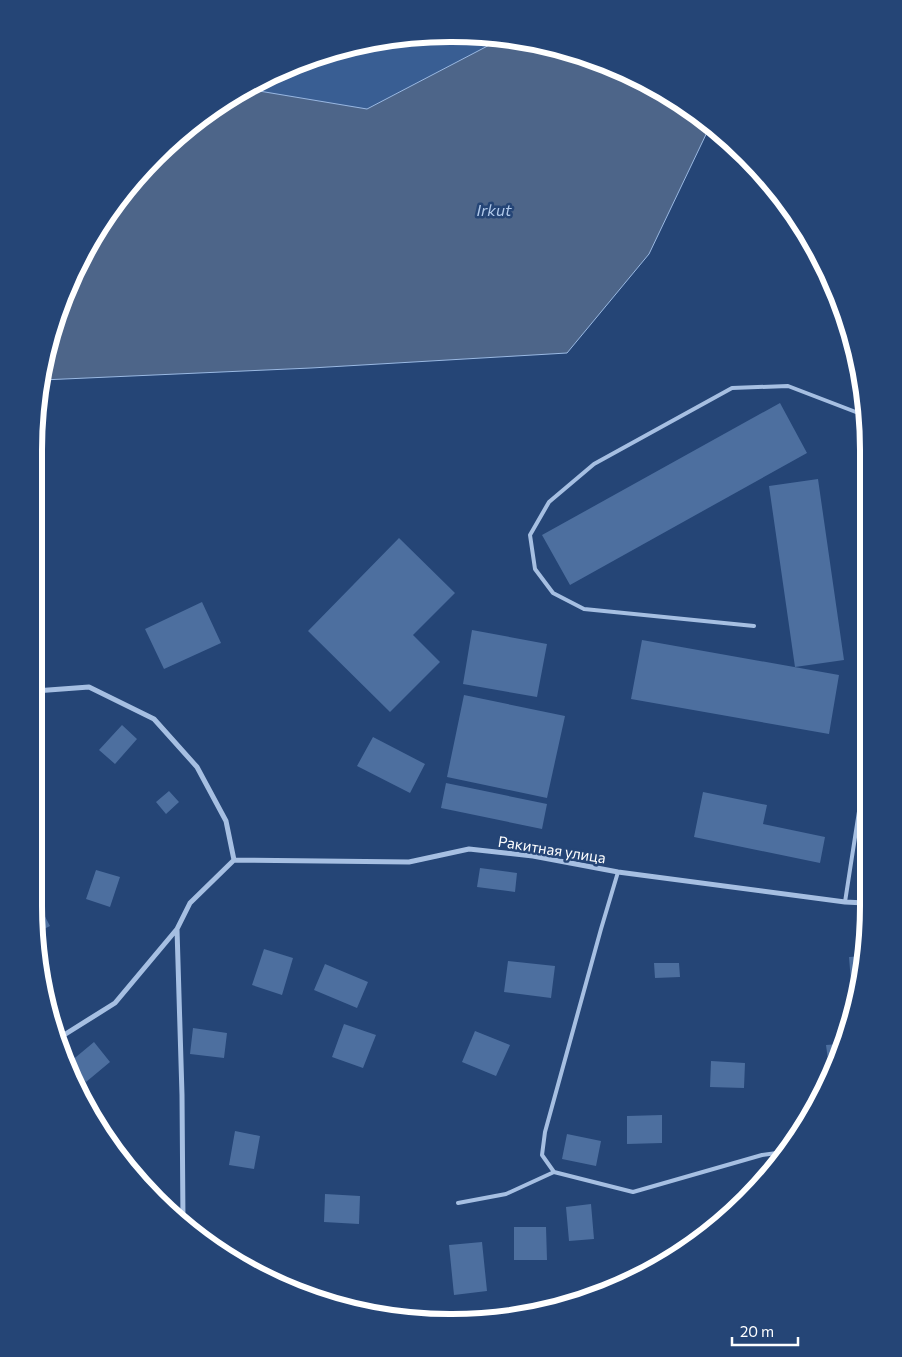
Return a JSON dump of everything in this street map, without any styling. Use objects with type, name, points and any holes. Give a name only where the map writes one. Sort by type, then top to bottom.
[{"type":"street","points":[[42,690],[89,687],[154,719],[197,767],[226,821],[234,860],[190,903],[177,929],[115,1003],[63,1035]]},
{"type":"street","name":"Ракитная улица","points":[[234,860],[409,862],[469,848],[533,856],[618,872],[860,903]]},
{"type":"street","points":[[177,929],[182,1095],[182,1213]]},
{"type":"lane","points":[[754,626],[584,609],[553,593],[535,569],[530,535],[549,502],[594,464],[732,388],[788,386],[858,413]]},
{"type":"lane","points":[[845,902],[860,805]]},
{"type":"lane","points":[[554,1172],[542,1155],[545,1132],[618,872]]},
{"type":"lane","points":[[458,1203],[506,1194],[554,1172],[633,1192],[762,1155],[776,1153]]},
{"type":"shaded area","points":[[451,42],[491,44],[367,109],[259,91],[320,64],[371,50],[424,43]]},
{"type":"water","name":"Irkut","points":[[491,44],[557,56],[607,74],[655,97],[678,111],[707,133],[649,254],[567,353],[311,368],[49,380],[56,345],[64,320],[97,247],[127,202],[162,162],[182,144],[224,111],[259,91],[367,109]]},
{"type":"building","points":[[780,403],[807,453],[570,585],[542,535]]},
{"type":"building","points":[[818,479],[844,660],[795,667],[769,486]]},
{"type":"building","points":[[399,538],[455,593],[413,635],[440,662],[390,712],[308,631]]},
{"type":"building","points":[[202,602],[221,643],[164,669],[145,629]]},
{"type":"building","points":[[472,630],[547,644],[537,697],[463,684]]},
{"type":"building","points":[[642,640],[839,675],[829,734],[631,699]]},
{"type":"building","points":[[464,695],[565,716],[547,798],[447,777]]},
{"type":"building","points":[[122,725],[137,739],[115,764],[99,750]]},
{"type":"building","points":[[373,737],[425,764],[410,793],[357,766]]},
{"type":"building","points":[[446,783],[547,804],[542,829],[441,808]]},
{"type":"building","points":[[169,791],[179,802],[166,814],[156,802]]},
{"type":"building","points":[[703,792],[767,805],[763,824],[825,837],[820,863],[694,837]]},
{"type":"building","points":[[480,868],[517,873],[515,892],[477,887]]},
{"type":"building","points":[[96,870],[120,877],[110,907],[86,899]]},
{"type":"building","points":[[42,911],[50,926],[43,930]]},
{"type":"building","points":[[264,949],[293,958],[282,995],[252,985]]},
{"type":"building","points":[[849,957],[856,957],[853,982],[851,982]]},
{"type":"building","points":[[508,961],[555,966],[551,998],[504,992]]},
{"type":"building","points":[[654,963],[679,963],[680,977],[655,978]]},
{"type":"building","points":[[325,964],[368,982],[357,1008],[314,990]]},
{"type":"building","points":[[344,1024],[376,1035],[363,1068],[332,1057]]},
{"type":"building","points":[[193,1028],[227,1033],[224,1058],[190,1054]]},
{"type":"building","points":[[475,1031],[510,1045],[496,1076],[462,1062]]},
{"type":"building","points":[[94,1042],[110,1062],[86,1082],[79,1073],[73,1060]]},
{"type":"building","points":[[835,1044],[828,1062],[826,1045]]},
{"type":"building","points":[[711,1061],[745,1063],[744,1088],[710,1087]]},
{"type":"building","points":[[662,1115],[662,1143],[627,1144],[627,1116]]},
{"type":"building","points":[[235,1131],[260,1136],[254,1169],[229,1165]]},
{"type":"building","points":[[567,1134],[601,1141],[596,1166],[562,1159]]},
{"type":"building","points":[[325,1194],[360,1196],[359,1224],[324,1222]]},
{"type":"building","points":[[591,1204],[594,1239],[569,1241],[566,1207]]},
{"type":"building","points":[[514,1227],[546,1227],[547,1260],[514,1260]]},
{"type":"building","points":[[482,1242],[487,1291],[454,1295],[449,1245]]}]
